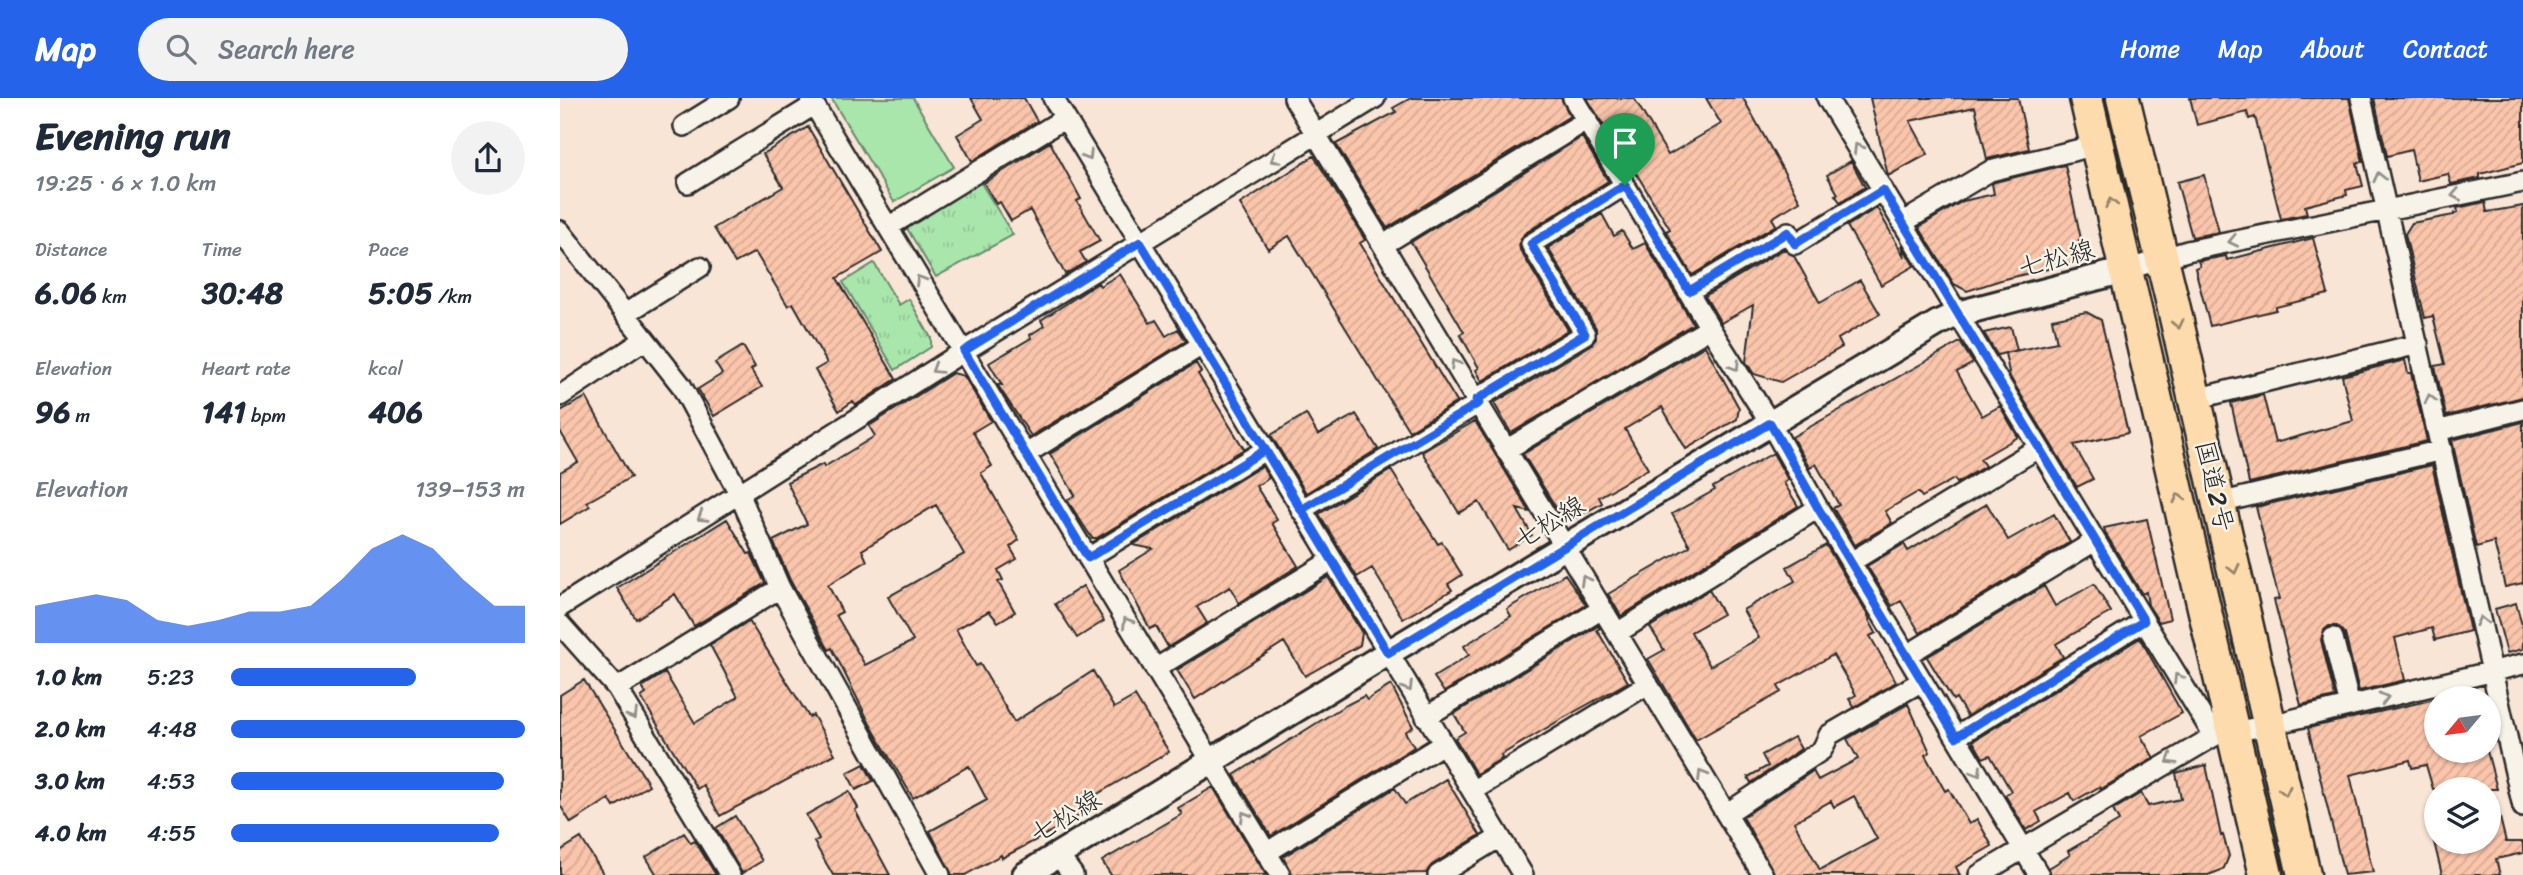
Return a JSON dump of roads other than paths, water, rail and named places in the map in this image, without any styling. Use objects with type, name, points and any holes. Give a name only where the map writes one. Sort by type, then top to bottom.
[{"type":"highway","name":"国道2号","points":[[2086,98],[2126,270],[2224,734],[2266,875]]},
{"type":"highway","name":"国道2号","points":[[2123,98],[2304,875]]},
{"type":"street","points":[[684,126],[729,98]]},
{"type":"street","points":[[1053,98],[1523,875]]},
{"type":"street","points":[[1294,98],[1726,814],[1754,872]]},
{"type":"street","points":[[560,607],[964,351],[1376,98]]},
{"type":"street","points":[[1573,98],[2039,875]]},
{"type":"street","points":[[1827,98],[2209,729],[2224,734]]},
{"type":"street","points":[[2361,98],[2523,807]]},
{"type":"street","points":[[688,183],[812,102],[1280,875]]},
{"type":"street","points":[[888,227],[1065,118]]},
{"type":"street","points":[[1383,245],[1587,120]]},
{"type":"street","points":[[1902,223],[1990,171],[2097,145]]},
{"type":"street","points":[[2126,270],[2162,257],[2523,182]]},
{"type":"street","points":[[1301,510],[1585,334],[1531,244],[1625,185]]},
{"type":"street","points":[[1689,291],[1788,232],[1795,244],[1883,190]]},
{"type":"street","points":[[560,231],[681,385],[739,493],[780,589],[940,875]]},
{"type":"street","points":[[625,314],[699,267]]},
{"type":"street","name":"七松線","points":[[1025,875],[1918,334],[1957,314],[2126,270]]},
{"type":"street","points":[[1506,450],[1710,328]]},
{"type":"street","points":[[560,396],[645,340]]},
{"type":"street","points":[[2195,399],[2418,344]]},
{"type":"street","points":[[1026,454],[1202,345]]},
{"type":"street","points":[[2219,503],[2440,440],[2523,409]]},
{"type":"street","points":[[1851,562],[2038,448]]},
{"type":"street","points":[[1088,558],[1265,450]]},
{"type":"street","points":[[1617,633],[1818,508]]},
{"type":"street","points":[[1907,655],[2095,541]]},
{"type":"street","points":[[1155,669],[1332,560]]},
{"type":"street","points":[[617,688],[780,589]]},
{"type":"street","points":[[1426,716],[1602,609]]},
{"type":"street","points":[[1956,737],[2144,621]]},
{"type":"street","points":[[560,624],[617,688],[730,875]]},
{"type":"street","points":[[2333,638],[2350,706]]},
{"type":"street","points":[[1979,875],[2224,734],[2523,664]]},
{"type":"street","points":[[1726,814],[1822,750],[1829,735],[1922,681]]},
{"type":"street","points":[[1472,791],[1648,684]]},
{"type":"street","points":[[1266,853],[1443,744]]},
{"type":"street","points":[[1438,875],[1500,837]]},
{"type":"street","points":[[1058,855],[1073,875]]}]
